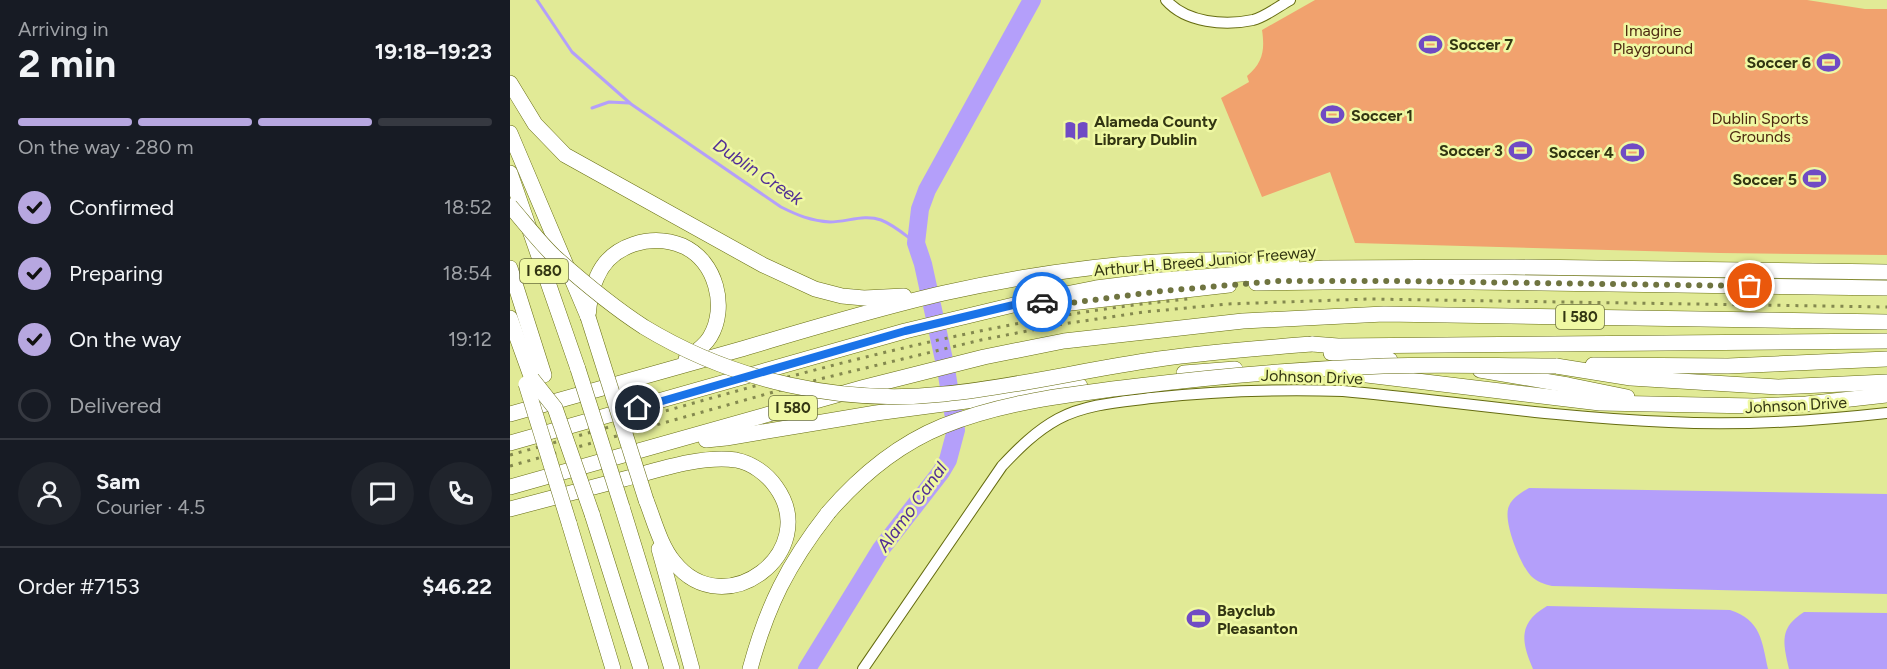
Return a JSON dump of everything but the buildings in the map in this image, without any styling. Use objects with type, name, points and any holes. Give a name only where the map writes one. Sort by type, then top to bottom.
[{"type":"highway","points":[[510,83],[523,107],[542,132],[565,155],[583,167],[790,279],[842,296],[888,302]]},
{"type":"highway","points":[[510,133],[588,317],[646,500],[692,669]]},
{"type":"highway","name":"I 680","points":[[510,173],[578,369],[672,669]]},
{"type":"highway","points":[[510,206],[554,256],[609,302],[644,326],[714,362],[765,379],[825,391],[886,397],[944,394],[1157,359],[1312,344],[1336,350],[1512,375],[1651,402],[1754,406],[1844,401],[1887,395]]},
{"type":"highway","points":[[588,317],[597,275],[610,258],[626,246],[646,240],[666,241],[685,247],[698,257],[709,270],[716,285],[719,302],[717,320],[710,338],[698,351],[679,364],[648,376]]},
{"type":"highway","points":[[510,414],[648,376],[888,302],[976,286],[1064,272],[1147,263],[1270,260],[1311,263],[1324,268]]},
{"type":"highway","name":"Arthur H. Breed Junior Freeway","points":[[510,443],[905,331],[1030,301],[1096,288],[1160,280],[1324,268],[1515,267],[1887,272]]},
{"type":"highway","name":"I 680","points":[[510,268],[534,379]]},
{"type":"highway","name":"I 580","points":[[1030,301],[1062,304],[1162,291],[1278,281],[1887,288]]},
{"type":"highway","name":"I 580","points":[[510,487],[916,374],[1064,341],[1243,321],[1384,314],[1887,322]]},
{"type":"highway","points":[[510,318],[534,379],[569,523],[613,669]]},
{"type":"highway","points":[[1336,350],[1887,342]]},
{"type":"highway","points":[[510,344],[555,408],[592,514],[641,669]]},
{"type":"highway","points":[[1631,371],[1887,359]]},
{"type":"highway","points":[[750,669],[765,619],[792,561],[844,495],[862,478],[904,447],[941,427],[967,417],[1033,400],[1162,383],[1383,366],[1556,366],[1631,371],[1778,387],[1887,382]]},
{"type":"highway","points":[[670,442],[726,438],[997,396],[1213,370],[1255,369],[1347,373],[1600,403],[1629,405],[1651,402]]},
{"type":"highway","points":[[510,509],[646,473],[721,459],[739,461],[757,468],[771,479],[781,493],[786,508],[785,538],[780,552],[770,567],[755,579],[736,586],[717,587],[699,582],[674,563],[666,551],[646,500]]},
{"type":"street","points":[[1166,0],[1184,14],[1223,23],[1254,20],[1290,0]]},
{"type":"street","name":"Johnson Drive","points":[[863,669],[1002,466],[1037,432],[1059,418],[1090,407],[1195,393],[1302,390],[1343,391],[1607,419],[1670,423],[1791,422],[1887,413]]},
{"type":"green space","name":"Dublin Sports Grounds","points":[[1315,0],[1807,0],[1865,9],[1887,9],[1887,255],[1355,243],[1330,172],[1262,197],[1221,98],[1249,82],[1247,76],[1257,66],[1262,56],[1262,30]]},
{"type":"shaded area","points":[[1529,488],[1887,494],[1887,594],[1552,586],[1536,580],[1527,571],[1510,532],[1509,506]]},
{"type":"shaded area","points":[[1547,606],[1730,610],[1740,614],[1754,626],[1762,641],[1768,669],[1533,669],[1526,650],[1525,633],[1531,619]]},
{"type":"shaded area","points":[[1804,612],[1887,613],[1887,669],[1789,669],[1785,651],[1785,636],[1790,624]]},
{"type":"waterway","name":"Dublin Creek","points":[[537,0],[572,52],[631,104],[781,207],[804,217],[830,222],[875,218],[895,227],[916,243]]},
{"type":"waterway","name":"Alamo Canal","points":[[807,669],[881,549],[948,460],[956,430],[946,369],[923,264],[916,243],[920,209],[927,190],[1032,0]]},
{"type":"waterway","name":"Dublin Creek","points":[[592,108],[609,102],[629,103]]},
{"type":"railway","points":[[510,455],[762,384],[931,342],[1102,309],[1188,299]]},
{"type":"railway","points":[[510,466],[820,379],[981,340],[1063,324],[1144,312],[1228,304],[1368,299],[1887,307]]},
{"type":"way so far","points":[[1042,302],[1062,304],[1217,285],[1278,281],[1750,286]]},
{"type":"place","name":"Soccer 7","points":[[1431,44]]},
{"type":"place","name":"Soccer 6","points":[[1829,62]]},
{"type":"place","name":"Soccer 1","points":[[1333,115]]},
{"type":"place","name":"Alameda County Library Dublin","points":[[1076,130]]},
{"type":"place","name":"Soccer 3","points":[[1521,150]]},
{"type":"place","name":"Soccer 4","points":[[1632,152]]},
{"type":"place","name":"Soccer 5","points":[[1815,179]]},
{"type":"place","name":"Bayclub Pleasanton","points":[[1199,619]]},
{"type":"route","points":[[638,408],[905,331],[1030,301],[1042,302]]},
{"type":"park label","name":"Imagine Playground","points":[[1653,39]]}]
